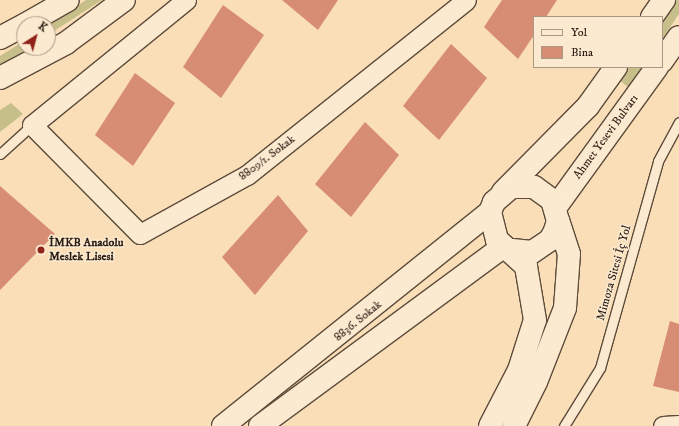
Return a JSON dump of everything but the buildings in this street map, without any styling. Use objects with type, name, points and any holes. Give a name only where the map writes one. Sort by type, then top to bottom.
[{"type":"street","points":[[0,78],[66,43],[124,0]]},
{"type":"street","points":[[32,125],[186,0]]},
{"type":"street","name":"8809/1. Sokak","points":[[32,125],[140,234],[247,175],[466,0]]},
{"type":"street","points":[[653,16],[664,0]]},
{"type":"street","points":[[38,16],[58,3]]},
{"type":"street","points":[[0,38],[16,30]]},
{"type":"street","points":[[663,60],[679,38]]},
{"type":"street","points":[[490,426],[519,370],[536,320],[526,266],[492,231],[490,212],[501,193],[588,106],[615,68]]},
{"type":"street","name":"Ahmet Yesevi Bulvarı","points":[[556,215],[656,68]]},
{"type":"street","points":[[501,193],[511,187],[534,187],[544,192],[556,215],[569,254],[565,308],[536,382],[514,426]]},
{"type":"street","name":"8836. Sokak","points":[[224,426],[490,212]]},
{"type":"street","points":[[508,248],[522,253],[542,247],[550,240],[556,215]]},
{"type":"street","points":[[260,426],[508,248]]},
{"type":"street","points":[[663,426],[679,425]]},
{"type":"lane","name":"Mimoza Sitesi İç Yol","points":[[564,426],[600,368],[658,161],[679,122]]},
{"type":"lane","points":[[0,154],[32,125]]},
{"type":"shaded area","points":[[86,0],[102,0],[56,30],[56,21]]},
{"type":"shaded area","points":[[673,0],[679,0],[679,14],[663,38],[663,16]]},
{"type":"shaded area","points":[[16,46],[16,56],[0,66],[0,56]]},
{"type":"shaded area","points":[[627,68],[641,68],[628,87],[619,80]]},
{"type":"shaded area","points":[[11,103],[23,114],[0,132],[0,110]]},
{"type":"place","name":"İMKB Anadolu Meslek Lisesi","points":[[41,250]]}]
